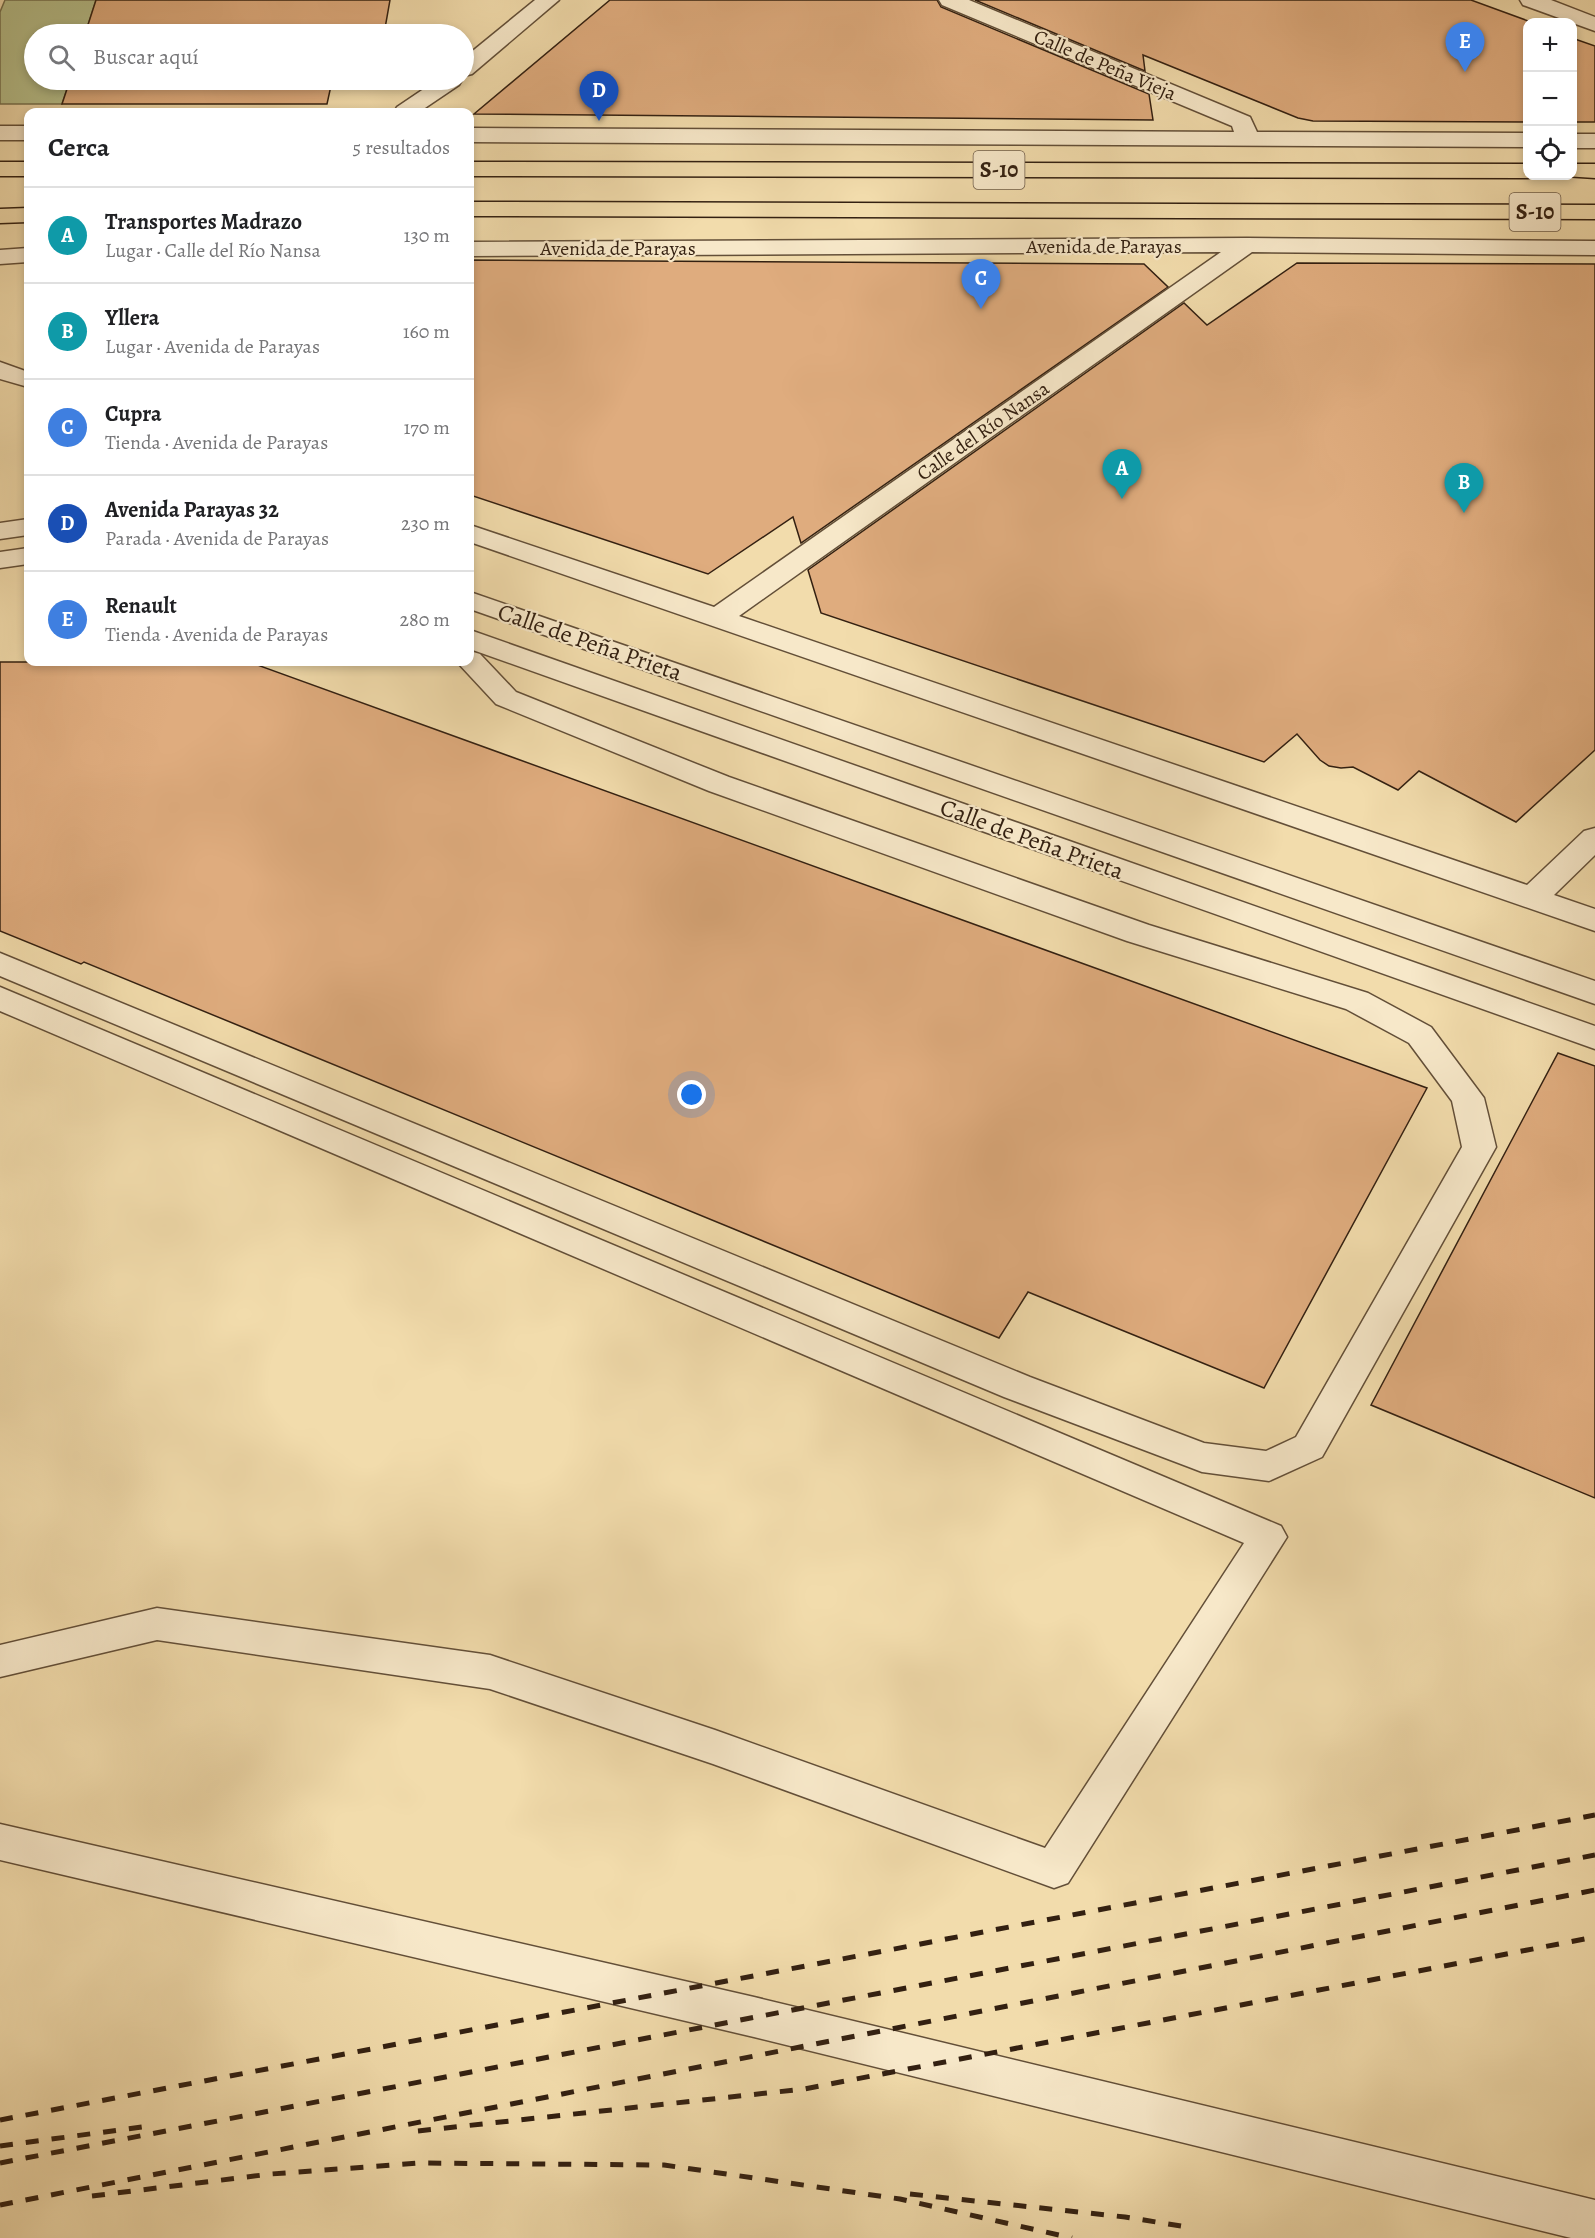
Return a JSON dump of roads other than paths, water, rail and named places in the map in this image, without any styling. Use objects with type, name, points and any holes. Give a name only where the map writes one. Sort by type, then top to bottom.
[{"type":"highway","points":[[0,169],[24,169]]},
{"type":"highway","name":"S-10","points":[[474,170],[1523,171]]},
{"type":"highway","name":"S-10","points":[[1577,171],[1595,171]]},
{"type":"highway","points":[[0,207],[24,207]]},
{"type":"highway","name":"S-10","points":[[474,209],[1595,212]]},
{"type":"highway","points":[[0,216],[24,216]]},
{"type":"street","points":[[474,61],[548,0]]},
{"type":"street","name":"Calle de Peña Vieja","points":[[950,0],[1242,122],[1248,140]]},
{"type":"street","points":[[1531,0],[1594,23]]},
{"type":"street","points":[[414,108],[444,95]]},
{"type":"street","points":[[0,133],[24,133]]},
{"type":"street","points":[[474,134],[1523,140]]},
{"type":"street","points":[[1577,141],[1595,141]]},
{"type":"street","name":"Avenida de Parayas","points":[[474,249],[1247,245],[1595,248]]},
{"type":"street","name":"Calle del Río Nansa","points":[[719,617],[1247,245]]},
{"type":"street","points":[[0,257],[24,255]]},
{"type":"street","points":[[0,370],[24,379]]},
{"type":"street","points":[[0,531],[24,528]]},
{"type":"street","points":[[474,534],[1595,920]]},
{"type":"street","points":[[0,560],[24,557]]},
{"type":"street","name":"Calle de Peña Prieta","points":[[474,601],[1595,993]]},
{"type":"street","name":"Calle de Peña Prieta","points":[[474,640],[1595,1038]]},
{"type":"street","points":[[0,964],[1017,1387],[1202,1457],[1269,1466],[1310,1447],[1479,1147],[1468,1098],[1420,1035],[1357,1001],[1138,933],[719,784],[506,698],[474,664]]},
{"type":"street","points":[[506,698],[553,669]]},
{"type":"street","points":[[1531,899],[1595,838]]},
{"type":"street","points":[[1357,1001],[1378,962]]},
{"type":"street","points":[[0,998],[1268,1537],[1054,1870],[715,1747],[490,1672],[157,1624],[0,1661]]},
{"type":"street","points":[[0,1842],[754,2018],[1595,2222]]},
{"type":"railway","points":[[0,2120],[1595,1815]]},
{"type":"railway","points":[[0,2163],[1595,1855]]},
{"type":"railway","points":[[0,2205],[1595,1890]]},
{"type":"railway","points":[[418,2131],[804,2089],[1595,1937]]},
{"type":"railway","points":[[0,2146],[149,2126]]},
{"type":"railway","points":[[92,2196],[271,2174],[420,2163],[664,2165],[900,2199],[1072,2238]]},
{"type":"railway","points":[[910,2194],[1125,2217],[1181,2226]]},
{"type":"place","name":"Renault","points":[[1465,72]]},
{"type":"place","name":"Avenida Parayas 32","points":[[599,121]]},
{"type":"place","name":"Cupra","points":[[981,309]]},
{"type":"place","name":"Transportes Madrazo","points":[[1122,499]]},
{"type":"place","name":"Yllera","points":[[1464,513]]}]
